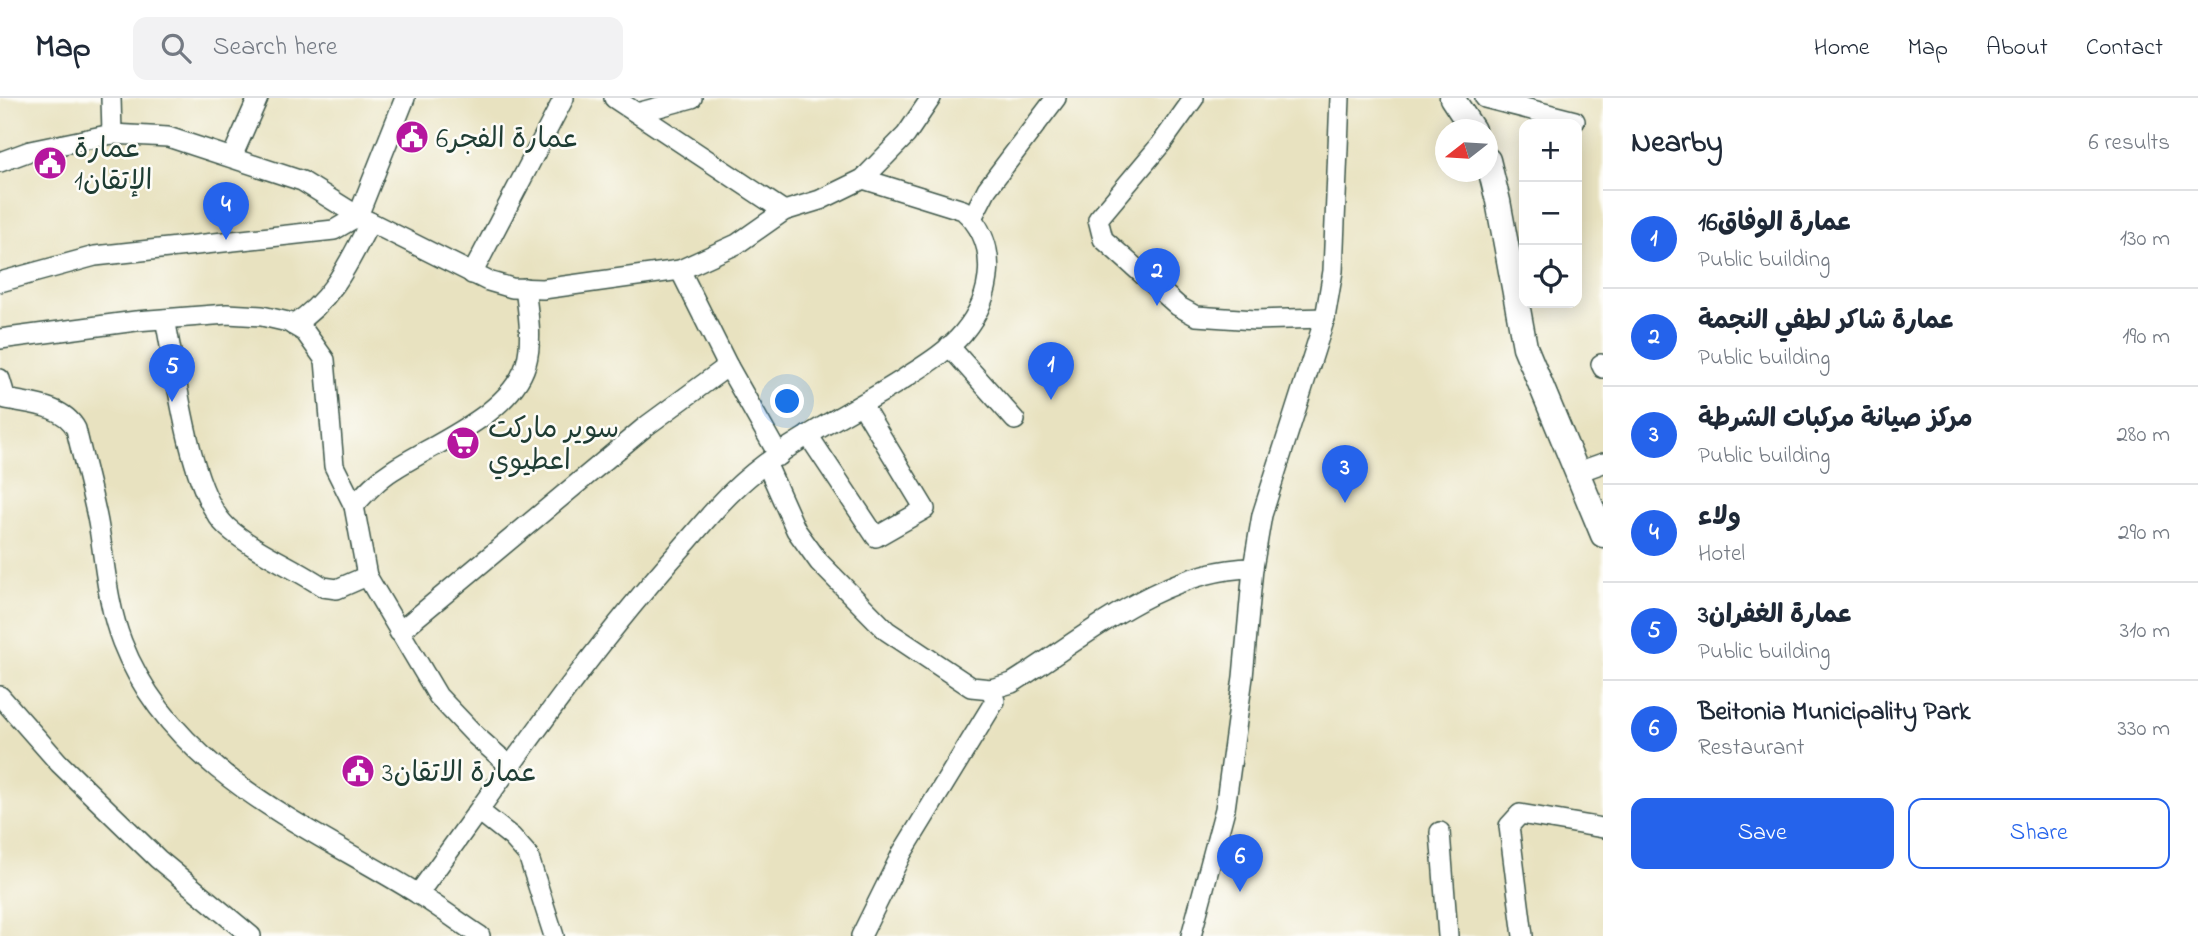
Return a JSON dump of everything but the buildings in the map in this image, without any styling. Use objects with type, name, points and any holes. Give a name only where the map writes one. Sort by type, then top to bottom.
[{"type":"main road","points":[[1455,99],[1467,119]]},
{"type":"main road","points":[[1494,182],[1525,347],[1603,535]]},
{"type":"street","points":[[111,98],[112,134]]},
{"type":"street","points":[[232,157],[258,98]]},
{"type":"street","points":[[293,325],[310,314],[336,286],[364,219],[405,98]]},
{"type":"street","points":[[472,274],[564,98]]},
{"type":"street","points":[[614,98],[784,211]]},
{"type":"street","points":[[637,113],[692,98]]},
{"type":"street","points":[[0,162],[30,151],[112,134],[168,137],[302,181],[364,219],[472,274],[512,288],[597,284],[680,270],[737,244],[784,211],[820,200],[863,179],[906,135],[931,98]]},
{"type":"street","points":[[972,218],[987,189],[1056,98]]},
{"type":"street","points":[[1194,98],[1161,144],[1098,219],[1103,239],[1178,306],[1196,316],[1255,320],[1325,318]]},
{"type":"street","points":[[1191,936],[1224,809],[1244,677],[1253,568],[1262,515],[1325,318],[1333,271],[1340,98]]},
{"type":"street","points":[[1485,98],[1567,119]]},
{"type":"street","points":[[418,894],[612,629],[734,490],[808,435],[862,405],[931,361],[962,334],[988,289],[988,253],[972,218],[963,210],[863,179]]},
{"type":"street","points":[[0,282],[95,256],[334,230],[364,219]]},
{"type":"street","points":[[680,270],[773,460],[796,530],[850,596],[887,631],[971,687],[991,690],[1012,684],[1167,586],[1225,568],[1253,568]]},
{"type":"street","points":[[354,506],[371,486],[392,470],[495,407],[511,390],[526,363],[529,324],[526,288]]},
{"type":"street","points":[[0,339],[227,314],[262,316],[293,325],[315,342],[325,360],[328,427],[334,466],[354,506],[367,576],[438,696],[476,736],[511,767]]},
{"type":"street","points":[[165,319],[197,471],[211,506],[226,526],[323,587],[337,589],[367,576]]},
{"type":"street","points":[[949,346],[1016,421]]},
{"type":"street","points":[[399,632],[645,427],[728,366]]},
{"type":"street","points":[[0,379],[3,400],[57,410],[72,421],[97,521],[108,596],[121,640],[132,665],[178,735],[203,758],[255,797],[317,838],[418,894],[480,936]]},
{"type":"street","points":[[808,435],[876,537],[925,509],[862,405]]},
{"type":"street","points":[[1578,472],[1603,463]]},
{"type":"street","points":[[861,936],[902,853],[995,701],[991,690]]},
{"type":"street","points":[[0,696],[60,763],[158,859],[251,936]]},
{"type":"street","points":[[479,811],[512,837],[528,855],[554,936]]},
{"type":"street","points":[[1523,936],[1509,826],[1520,814],[1603,828]]},
{"type":"street","points":[[1440,832],[1448,936]]},
{"type":"place","name":"عمارة الفجر6","points":[[412,137]]},
{"type":"place","name":"عمارة الإتقان1","points":[[50,163]]},
{"type":"place","name":"ولاء","points":[[226,240]]},
{"type":"place","name":"عمارة شاكر لطفي النجمة","points":[[1157,306]]},
{"type":"place","name":"عمارة الوفاق16","points":[[1051,400]]},
{"type":"place","name":"عمارة الغفران3","points":[[172,402]]},
{"type":"place","name":"سوير ماركت اعطيوي","points":[[463,443]]},
{"type":"place","name":"مركز صيانة مركبات الشرطة","points":[[1345,503]]},
{"type":"place","name":"عمارة الاتقان3","points":[[358,771]]},
{"type":"place","name":"Beitonia Municipality Park","points":[[1240,892]]}]
